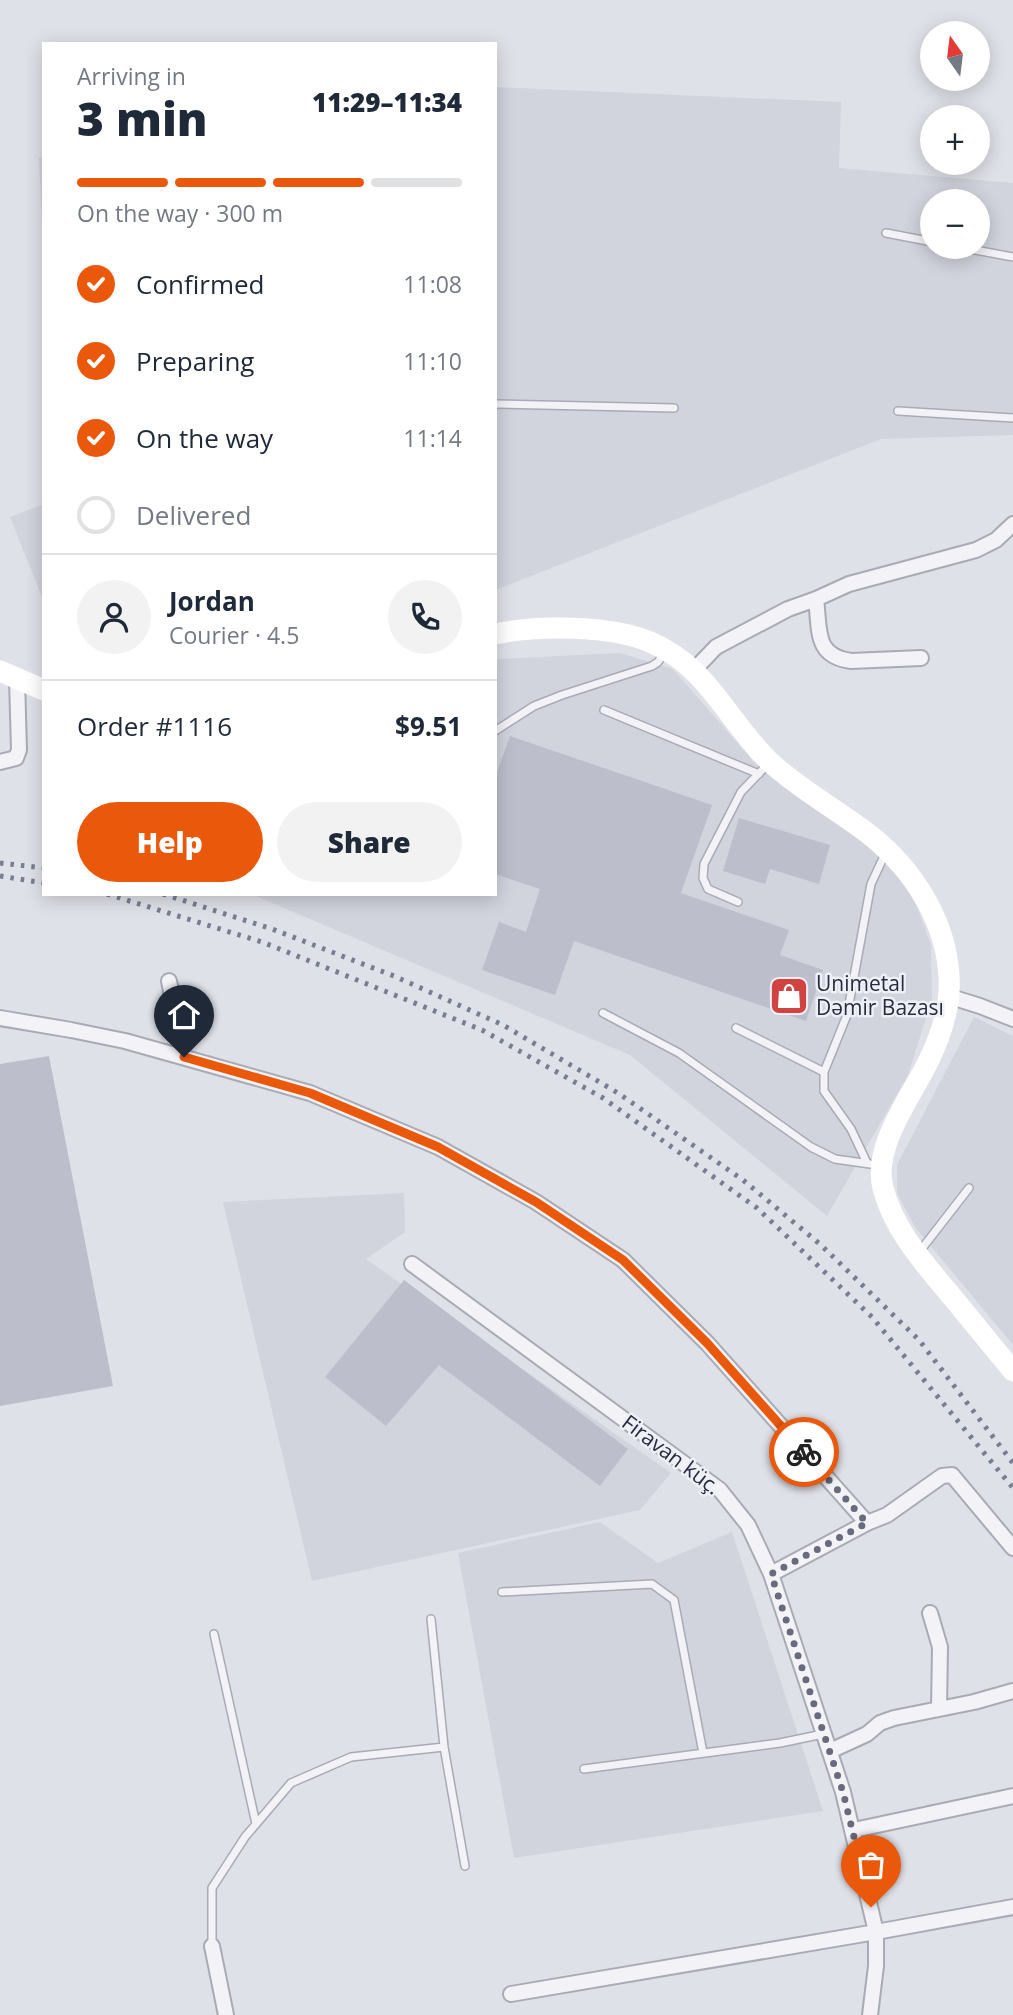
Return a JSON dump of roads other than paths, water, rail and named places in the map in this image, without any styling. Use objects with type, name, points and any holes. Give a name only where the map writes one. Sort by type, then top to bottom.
[{"type":"main road","points":[[497,634],[540,628],[579,629],[647,640],[666,650],[694,670],[764,768],[871,835],[914,880],[934,916],[947,957],[948,996],[931,1057],[894,1126],[883,1153],[873,1166],[889,1207],[917,1254],[1013,1371]]},
{"type":"main road","points":[[9,675],[42,689]]},
{"type":"street","points":[[694,670],[716,647],[788,609],[816,600],[849,584],[976,550],[996,540],[1013,524]]},
{"type":"street","points":[[816,600],[821,642],[827,653],[841,660],[851,661],[921,658]]},
{"type":"street","points":[[0,762],[16,758],[19,750],[9,675]]},
{"type":"street","points":[[169,981],[184,1057]]},
{"type":"street","points":[[948,996],[1013,1019]]},
{"type":"street","points":[[0,1018],[97,1035],[310,1093],[438,1147],[536,1202],[623,1260],[707,1343],[867,1523]]},
{"type":"street","name":"Firavan küç.","points":[[412,1264],[720,1490],[748,1525],[771,1574],[854,1830],[876,1932],[876,1966],[870,2015]]},
{"type":"street","points":[[771,1574],[887,1515],[942,1476],[952,1475],[1013,1548]]},
{"type":"street","points":[[930,1613],[940,1647],[939,1709]]},
{"type":"street","points":[[830,1751],[894,1718],[1013,1691]]},
{"type":"street","points":[[854,1830],[1013,1796]]},
{"type":"street","points":[[511,1994],[1013,1907]]},
{"type":"street","points":[[212,1946],[226,2015]]},
{"type":"lane","points":[[886,233],[920,240]]},
{"type":"lane","points":[[990,253],[1013,257]]},
{"type":"lane","points":[[497,404],[674,408]]},
{"type":"lane","points":[[898,411],[1013,418]]},
{"type":"lane","points":[[497,730],[534,706],[553,698],[652,666],[666,650]]},
{"type":"lane","points":[[604,710],[764,768],[741,792],[704,864],[703,878],[708,889],[738,902]]},
{"type":"lane","points":[[873,1166],[824,1091],[824,1072],[847,1015],[871,884],[887,850]]},
{"type":"lane","points":[[603,1013],[679,1053],[811,1147],[835,1159],[873,1166]]},
{"type":"lane","points":[[736,1028],[824,1072]]},
{"type":"lane","points":[[917,1254],[969,1188]]},
{"type":"lane","points":[[502,1592],[652,1584],[674,1600],[703,1753]]},
{"type":"lane","points":[[431,1619],[444,1747],[465,1866]]},
{"type":"lane","points":[[214,1634],[256,1824]]},
{"type":"lane","points":[[584,1769],[780,1743],[824,1734]]},
{"type":"lane","points":[[212,1946],[212,1888],[245,1837],[291,1783],[351,1757],[444,1747]]},
{"type":"railway","points":[[0,863],[42,868]]},
{"type":"railway","points":[[0,876],[42,883]]},
{"type":"railway","points":[[113,896],[262,942],[482,1030],[603,1098],[757,1208],[872,1317],[1013,1488]]},
{"type":"railway","points":[[169,896],[272,929],[394,976],[503,1025],[618,1093],[743,1180],[821,1245],[919,1340],[1013,1463]]},
{"type":"place","name":"Unimetal Dəmir Bazası","points":[[789,996]]}]
